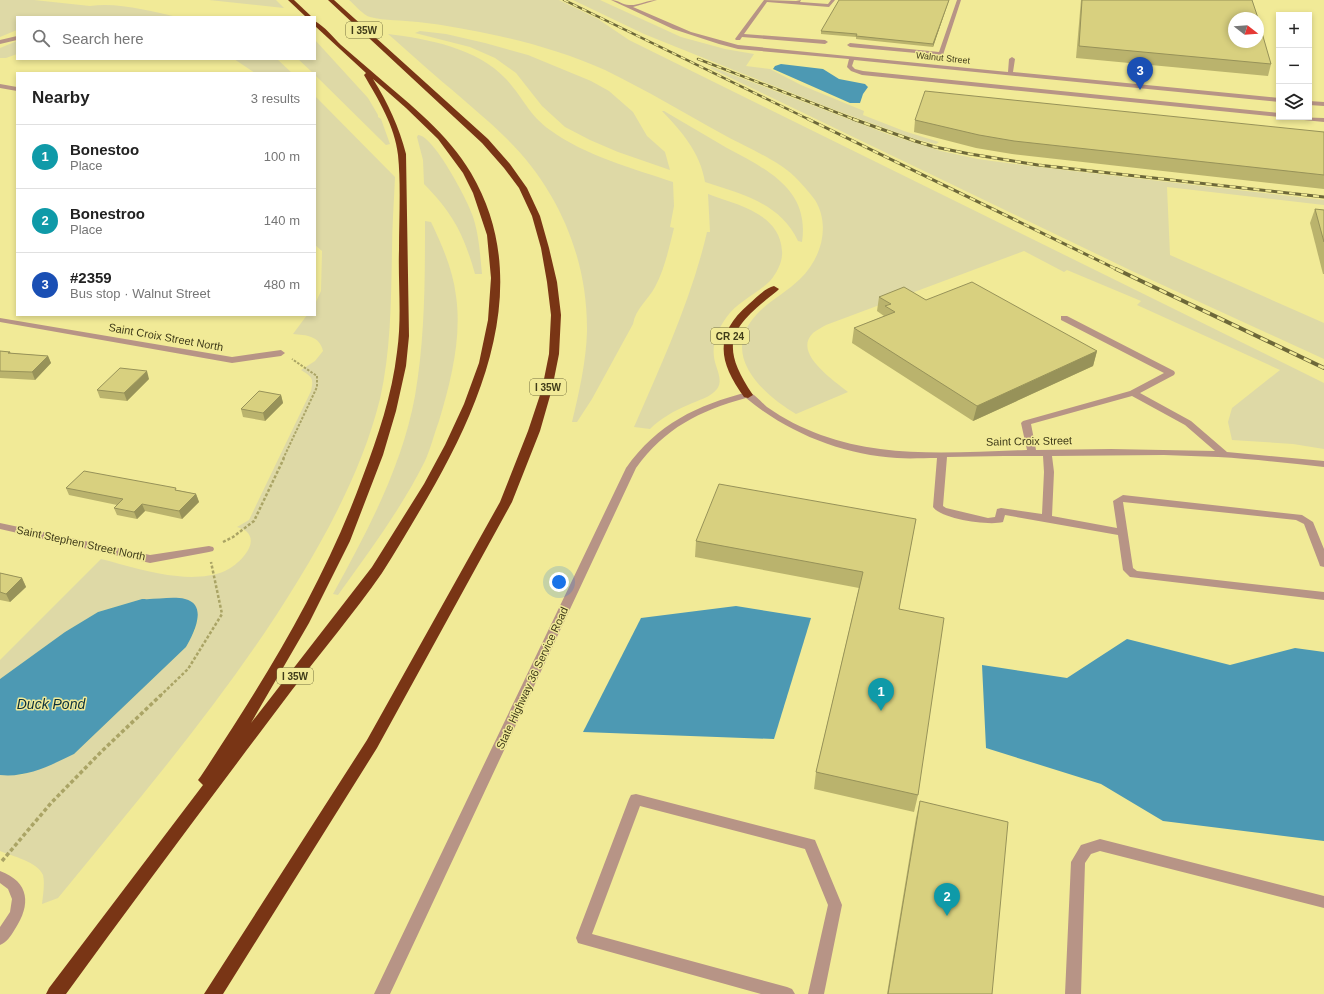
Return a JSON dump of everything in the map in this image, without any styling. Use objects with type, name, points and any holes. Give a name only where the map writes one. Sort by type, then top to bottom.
[{"type":"highway","points":[[291,0],[308,16]]},
{"type":"highway","name":"I 35W","points":[[213,994],[372,744],[506,502],[534,431],[547,389],[554,354],[556,315],[552,282],[545,248],[536,216],[522,188],[507,166],[486,141],[331,0]]},
{"type":"highway","name":"I 35W","points":[[54,994],[151,864],[376,570],[432,481],[456,436],[476,387],[489,343],[494,312],[496,276],[493,242],[488,220],[477,192],[463,167],[451,150],[406,103],[358,63],[316,24]]},
{"type":"highway","points":[[151,864],[264,691],[308,612],[343,543],[368,482],[386,428],[397,380],[404,337],[402,154],[397,133],[390,114],[381,96],[358,63]]},
{"type":"highway","name":"CR 24","points":[[748,395],[736,380],[730,366],[727,352],[729,338],[735,324],[745,312],[774,290]]},
{"type":"street","name":"Walnut Street","points":[[613,0],[681,32],[730,45],[1276,100]]},
{"type":"street","points":[[628,7],[655,0]]},
{"type":"street","points":[[730,45],[742,35],[766,0],[829,6],[833,0]]},
{"type":"street","points":[[936,66],[959,0]]},
{"type":"street","points":[[742,35],[824,42]]},
{"type":"street","points":[[0,42],[16,38]]},
{"type":"street","points":[[850,45],[941,54]]},
{"type":"street","points":[[852,58],[849,66],[853,70],[862,74],[1276,116]]},
{"type":"street","points":[[1010,74],[1012,59]]},
{"type":"street","points":[[0,86],[16,88]]},
{"type":"street","points":[[1144,87],[1145,102]]},
{"type":"street","points":[[1312,103],[1324,104]]},
{"type":"street","points":[[1312,119],[1324,120]]},
{"type":"street","points":[[1032,453],[1026,423],[1133,393],[1171,374],[1064,318]]},
{"type":"street","name":"Saint Croix Street North","points":[[0,320],[232,360],[281,353]]},
{"type":"street","points":[[1133,393],[1188,423],[1226,456]]},
{"type":"street","name":"Saint Croix Street","points":[[748,395],[763,409],[785,423],[809,434],[838,444],[868,451],[897,455],[1104,452],[1280,458],[1324,464]]},
{"type":"street","name":"State Highway 36 Service Road","points":[[382,994],[631,468],[641,452],[676,422],[710,406],[748,395]]},
{"type":"street","points":[[1047,453],[1049,472],[1047,518]]},
{"type":"street","points":[[942,455],[938,507],[942,511],[988,521],[999,520],[1000,511],[1122,532]]},
{"type":"street","points":[[1324,563],[1308,522],[1298,517],[1123,498],[1118,501],[1128,570],[1134,574],[1324,596]]},
{"type":"street","name":"Saint Stephen Street North","points":[[0,526],[150,558],[209,549]]},
{"type":"street","points":[[787,994],[583,938],[636,799],[810,844],[835,905],[816,994]]},
{"type":"street","points":[[1073,994],[1078,862],[1086,849],[1100,845],[1324,902]]},
{"type":"street","points":[[0,877],[8,879],[19,892],[19,907],[9,928],[0,938]]},
{"type":"path","points":[[0,863],[56,798],[102,751],[188,669],[222,614],[209,549],[233,537],[254,521],[317,387],[317,376],[281,353]]},
{"type":"shaded area","points":[[0,0],[34,0],[90,6],[123,6],[172,16],[16,16],[16,30],[0,37]]},
{"type":"shaded area","points":[[209,0],[276,0],[284,8]]},
{"type":"shaded area","points":[[349,0],[559,0],[598,19],[629,40],[1324,383],[1324,449],[1293,444],[1232,440],[1228,422],[1232,408],[1280,370],[1137,305],[1141,301],[1067,270],[1064,272],[1024,251],[826,325],[813,333],[808,341],[808,349],[811,358],[826,374],[848,392],[796,414],[758,384],[749,371],[743,358],[742,344],[746,329],[757,314],[767,304],[790,288],[807,271],[818,252],[821,242],[823,231],[820,210],[815,200],[788,170],[762,154],[605,70],[539,46],[512,39],[458,28],[412,21],[370,17]]},
{"type":"shaded area","points":[[573,0],[600,0],[681,37],[725,49],[754,54],[746,66],[770,69],[801,85],[864,111],[863,115],[904,131],[939,142],[936,144],[915,139],[835,110],[644,34]]},
{"type":"shaded area","points":[[420,31],[446,34],[528,55],[591,81],[609,91],[633,112],[647,136],[665,152],[670,170],[618,152],[565,127],[542,106],[516,73],[495,58],[470,47],[415,33]]},
{"type":"shaded area","points":[[388,34],[435,42],[466,52],[494,68],[517,92],[536,118],[564,139],[594,154],[673,182],[674,206],[670,227],[674,228],[661,273],[652,292],[637,313],[633,324],[592,399],[577,422],[572,422],[584,366],[587,332],[586,304],[582,277],[566,226],[540,179],[524,157],[505,137]]},
{"type":"shaded area","points":[[16,41],[16,54],[6,58],[0,58],[0,48]]},
{"type":"shaded area","points":[[316,41],[368,98],[378,117],[381,119],[390,144],[386,145],[316,76],[316,72],[312,72],[299,60],[316,60]]},
{"type":"shaded area","points":[[236,60],[278,60],[291,72],[254,72]]},
{"type":"shaded area","points":[[712,67],[890,135],[941,151],[978,159],[1030,166],[1324,200],[1324,205],[1167,187],[1170,255],[1324,323],[1324,359],[1132,271],[710,68]]},
{"type":"shaded area","points":[[316,97],[395,177],[392,232],[391,307],[388,344],[384,381],[373,423],[356,469],[324,536],[299,579],[244,662],[184,743],[58,898],[42,904],[44,882],[43,875],[40,870],[36,866],[18,857],[0,851],[0,775],[21,775],[74,754],[186,647],[195,630],[198,618],[155,600],[142,599],[98,612],[65,632],[0,679],[0,660],[101,559],[168,575],[195,577],[214,575],[225,571],[241,560],[246,554],[251,542],[250,536],[246,531],[237,527],[249,520],[311,391],[312,380],[308,374],[301,370],[315,361],[323,351],[316,339],[293,334],[306,316],[316,316],[316,302],[321,291],[322,251],[316,246]]},
{"type":"shaded area","points":[[662,111],[756,164],[782,183],[792,195],[799,208],[803,224],[802,242],[798,241],[781,217],[759,202],[733,191],[705,182],[699,161],[689,143]]},
{"type":"shaded area","points":[[418,135],[432,145],[440,156],[457,182],[469,206],[478,236],[482,274],[475,274],[462,236],[456,225],[443,205],[424,184],[423,160],[417,137]]},
{"type":"shaded area","points":[[708,194],[744,207],[765,219],[774,228],[779,238],[782,251],[780,263],[777,271],[770,281],[736,307],[720,327],[716,336],[714,347],[715,361],[720,382],[717,389],[707,397],[668,415],[650,429],[634,427],[675,331],[693,282],[707,232],[710,232]]},
{"type":"shaded area","points":[[425,221],[431,222],[450,267],[455,286],[458,327],[448,390],[429,451],[416,479],[384,530],[338,595],[333,594],[382,498],[392,474],[409,422],[415,396],[423,331]]},
{"type":"water","points":[[781,64],[823,69],[839,79],[865,84],[868,87],[863,94],[860,103],[850,103],[773,69],[775,66]]},
{"type":"water","name":"Duck Pond","points":[[180,598],[192,602],[196,607],[198,614],[195,628],[186,647],[74,754],[29,773],[20,775],[0,775],[0,679],[65,632],[98,612],[142,599]]},
{"type":"water","points":[[736,606],[811,618],[774,739],[583,732],[641,618]]},
{"type":"water","points":[[1127,639],[1230,665],[1295,648],[1324,652],[1324,841],[1163,821],[1101,784],[986,748],[982,665],[1067,678]]},
{"type":"building","points":[[839,0],[949,0],[933,44],[821,31]]},
{"type":"building","points":[[1082,0],[1252,0],[1256,12],[1228,12],[1228,48],[1264,48],[1264,40],[1271,64],[1079,46]]},
{"type":"building","points":[[925,91],[1324,132],[1324,175],[1014,141],[979,135],[915,120]]},
{"type":"building","points":[[1315,209],[1324,210],[1324,242]]},
{"type":"building","points":[[972,282],[1097,351],[977,406],[854,328],[895,312],[885,306],[891,304],[879,297],[904,287],[926,300]]},
{"type":"building","points":[[0,351],[48,356],[32,372],[0,371]]},
{"type":"building","points":[[120,368],[147,371],[124,393],[97,390]]},
{"type":"building","points":[[259,391],[281,395],[263,413],[241,409]]},
{"type":"building","points":[[84,471],[176,488],[175,490],[196,494],[179,511],[142,504],[134,512],[114,508],[123,499],[66,488]]},
{"type":"building","points":[[719,484],[916,519],[899,609],[944,618],[918,795],[816,772],[863,572],[696,541]]},
{"type":"building","points":[[0,573],[22,578],[6,594],[0,592]]},
{"type":"building","points":[[920,801],[1008,822],[992,994],[888,994]]},
{"type":"railway","points":[[564,0],[810,120]]},
{"type":"railway","points":[[698,59],[856,120]]},
{"type":"railway","points":[[808,119],[1118,270]]},
{"type":"railway","points":[[853,119],[935,147],[970,154],[1038,165],[1324,197]]},
{"type":"railway","points":[[1116,269],[1324,368]]},
{"type":"place","name":"#2359","points":[[1140,90]]},
{"type":"place","name":"Bonestoo","points":[[881,711]]},
{"type":"place","name":"Bonestroo","points":[[947,916]]}]
